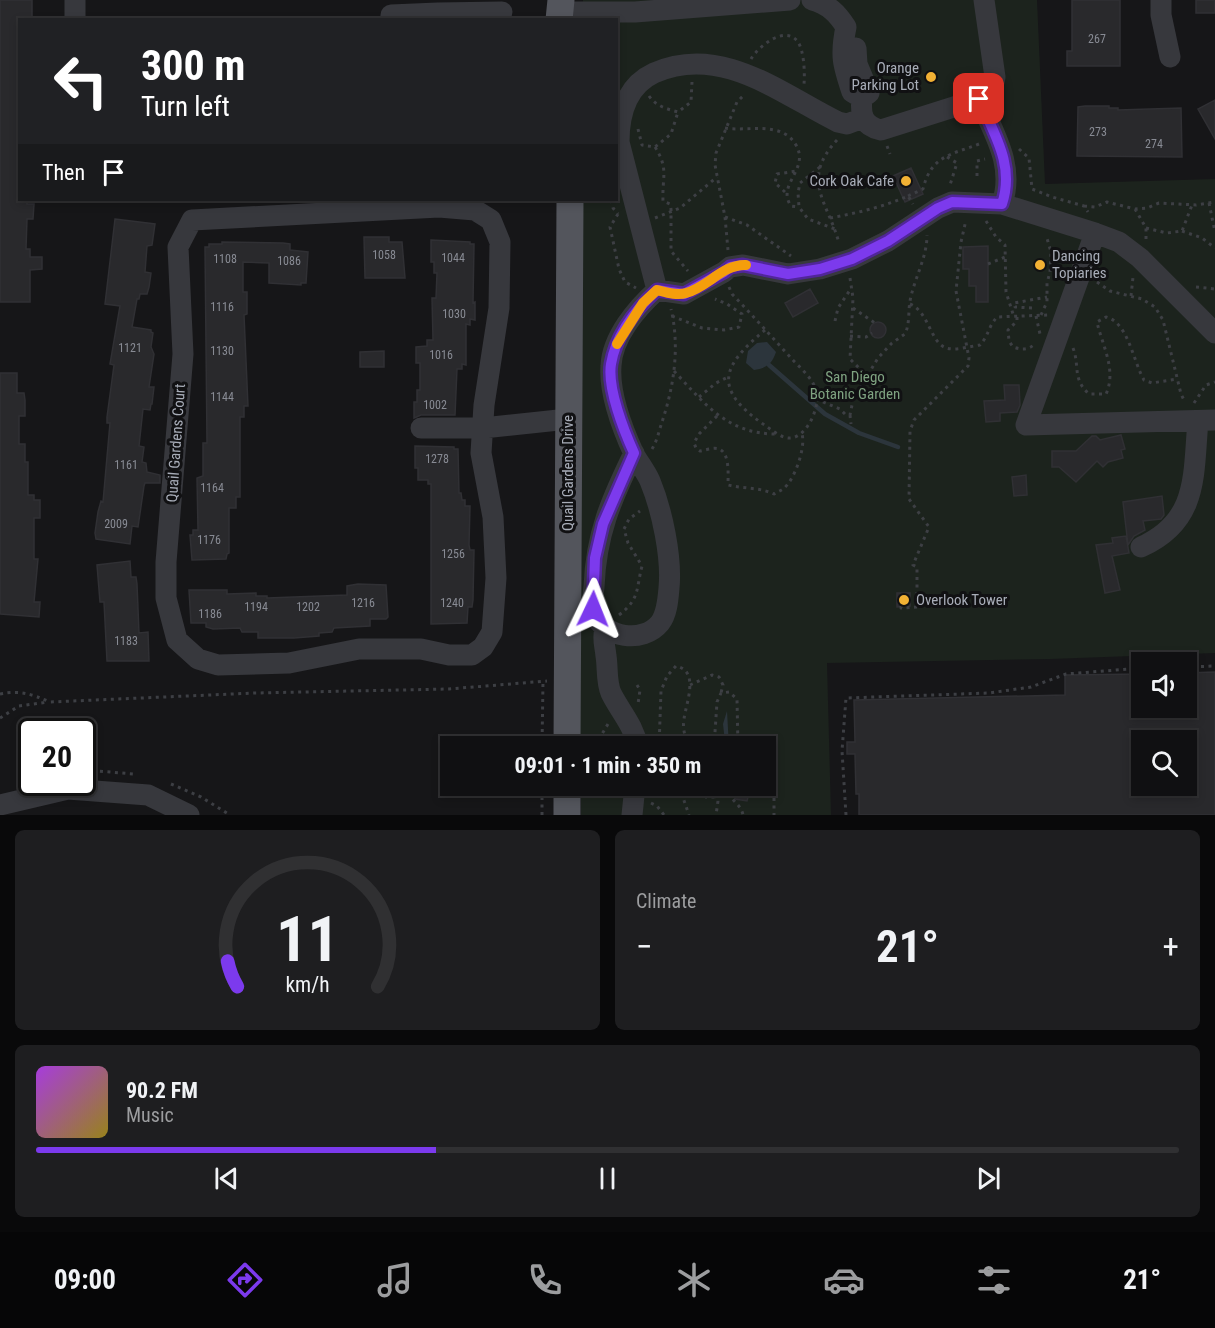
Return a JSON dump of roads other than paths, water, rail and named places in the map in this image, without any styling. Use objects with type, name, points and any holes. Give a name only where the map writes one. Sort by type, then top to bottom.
[{"type":"main road","name":"Quail Gardens Drive","points":[[553,201],[567,736]]},
{"type":"main road","name":"Quail Gardens Drive","points":[[550,736],[547,681],[570,201]]},
{"type":"main road","points":[[551,796],[551,815]]},
{"type":"main road","points":[[567,796],[567,815]]},
{"type":"street","points":[[75,0],[75,18]]},
{"type":"street","points":[[561,13],[635,12],[790,0]]},
{"type":"street","points":[[812,0],[825,4],[839,15],[846,27],[843,65],[852,93],[864,103]]},
{"type":"street","points":[[856,48],[857,64],[870,127],[881,130],[979,99],[993,91],[995,77],[984,0]]},
{"type":"street","points":[[1161,0],[1161,15],[1170,57]]},
{"type":"street","points":[[391,18],[391,15],[438,16],[502,12]]},
{"type":"street","points":[[662,291],[639,222],[619,142],[620,118],[624,104],[638,85],[649,75],[688,62],[713,64],[750,76],[838,122],[847,124],[864,103]]},
{"type":"street","points":[[979,99],[1003,154],[1008,180],[1002,204]]},
{"type":"street","points":[[637,459],[603,524],[595,558],[593,609],[597,620],[613,633],[628,636],[645,633],[659,623],[667,608],[669,586],[666,542],[660,506],[622,426],[613,390],[611,366],[616,345],[643,303],[662,291],[684,294],[727,270],[743,265],[788,274],[852,259],[888,241],[921,220],[964,203],[1002,204],[1119,242],[1140,258],[1215,333]]},
{"type":"street","name":"Quail Gardens Court","points":[[439,207],[475,210],[491,220],[500,242],[499,308],[484,405],[483,428],[481,453],[493,516],[496,578],[492,632],[483,647],[472,655],[449,655],[421,649],[359,649],[289,663],[218,665],[198,659],[177,640],[166,598],[166,562],[183,354],[178,247],[192,220],[439,207]]},
{"type":"street","points":[[1095,233],[1026,425],[1207,421],[1185,509],[1164,534],[1141,547]]},
{"type":"street","points":[[421,428],[483,428],[560,419]]},
{"type":"street","points":[[605,628],[602,638],[611,692],[635,736]]},
{"type":"street","points":[[0,805],[68,789],[147,795],[189,815]]},
{"type":"street","points":[[632,815],[634,796]]},
{"type":"waterway","points":[[769,365],[825,414],[859,433],[898,447]]},
{"type":"place","name":"Orange Parking Lot","points":[[931,77]]},
{"type":"place","name":"Cork Oak Cafe","points":[[906,181]]},
{"type":"place","name":"Dancing Topiaries","points":[[1040,265]]},
{"type":"place","name":"Overlook Tower","points":[[904,600]]},
{"type":"park label","name":"San Diego Botanic Garden","points":[[855,386]]}]
